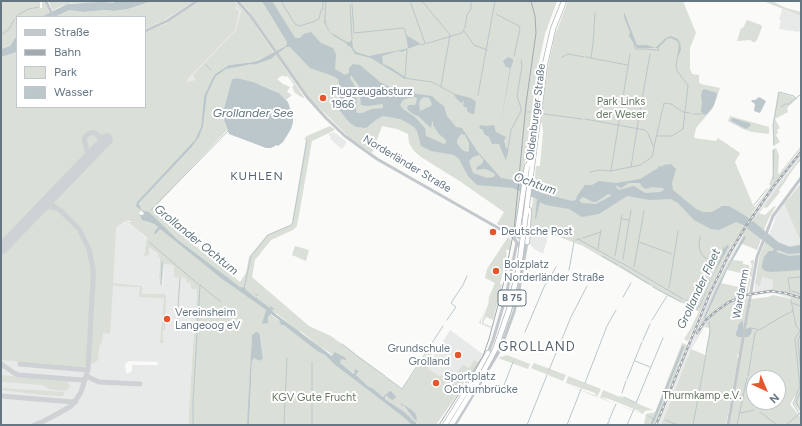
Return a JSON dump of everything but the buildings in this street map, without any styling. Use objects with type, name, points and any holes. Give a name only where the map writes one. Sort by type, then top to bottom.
[{"type":"highway","name":"Oldenburger Straße","points":[[531,162],[542,65],[548,36],[561,1]]},
{"type":"highway","name":"Oldenburger Straße","points":[[452,425],[479,377],[495,343],[508,303],[525,213],[545,64],[554,28],[564,1]]},
{"type":"highway","points":[[518,227],[527,196]]},
{"type":"highway","points":[[527,196],[527,242]]},
{"type":"highway","points":[[447,425],[488,352]]},
{"type":"highway","name":"Oldenburger Straße","points":[[447,425],[479,377]]},
{"type":"street","points":[[46,1],[48,9],[52,16]]},
{"type":"street","points":[[146,31],[167,21],[197,1]]},
{"type":"street","name":"Norderländer Straße","points":[[237,1],[250,15],[312,104],[350,140],[385,164],[507,233],[513,237],[521,248],[526,249]]},
{"type":"street","name":"Wardamm","points":[[728,425],[757,257],[766,230],[777,209],[801,178]]},
{"type":"street","points":[[514,235],[517,232],[518,227]]},
{"type":"street","points":[[488,352],[506,296],[517,243],[518,227]]},
{"type":"street","name":"Norderländer Straße","points":[[507,233],[524,239],[527,242]]},
{"type":"street","points":[[455,425],[503,344],[518,295],[527,242]]},
{"type":"shaded area","points":[[236,6],[241,11],[236,30],[194,75],[195,80],[187,82],[132,217],[129,221],[122,223],[132,225],[147,239],[144,256],[149,246],[160,257],[159,277],[161,278],[163,285],[164,264],[168,264],[174,266],[197,289],[188,425],[1,425],[1,127],[146,108],[146,70],[163,53]],"holes":[[[129,361],[157,361],[158,365],[132,365],[132,370],[130,373],[126,373],[125,364]]]},
{"type":"shaded area","points":[[782,9],[801,16],[801,28],[799,32],[779,29],[781,20],[779,20]]},
{"type":"shaded area","points":[[334,132],[347,142],[342,149],[330,139],[331,137],[328,134]]},
{"type":"shaded area","points":[[801,148],[801,156],[752,222],[748,219]]},
{"type":"shaded area","points":[[784,204],[801,245],[788,246],[778,242],[769,234],[775,220],[774,219]]},
{"type":"shaded area","points":[[745,225],[749,227],[735,248],[697,332],[709,316],[723,305],[748,293],[747,296],[724,306],[705,324],[692,345],[693,346],[661,425],[655,425],[713,283],[727,254]]},
{"type":"shaded area","points":[[530,226],[539,227],[539,231],[549,233],[543,254],[534,249],[530,244]]},
{"type":"shaded area","points":[[761,277],[773,280],[772,290],[791,293],[801,302],[774,293],[752,295],[755,284],[760,285]]},
{"type":"shaded area","name":"Grundschule Grolland","points":[[450,330],[483,354],[474,371],[463,364],[451,380],[428,369],[433,357]]},
{"type":"green space","points":[[1,1],[40,1],[40,8],[42,8],[42,1],[45,1],[49,13],[43,16],[16,16],[16,37],[10,46],[1,49]]},
{"type":"green space","points":[[49,1],[116,1],[113,3],[71,3],[52,11]]},
{"type":"green space","points":[[152,1],[194,1],[163,21],[146,29],[146,16],[57,16],[69,10],[83,12],[128,9]]},
{"type":"green space","name":"KGV Gute Frucht","points":[[200,1],[234,1],[249,16],[274,53],[253,62],[229,65],[215,74],[204,96],[201,127],[197,137],[137,202],[141,210],[139,213],[147,222],[158,227],[156,234],[160,229],[222,279],[266,310],[263,324],[270,314],[317,351],[325,355],[335,365],[412,425],[249,425],[252,361],[254,358],[259,361],[263,359],[260,336],[257,333],[252,335],[248,425],[188,425],[197,289],[191,289],[191,283],[186,282],[186,278],[174,277],[174,266],[168,264],[164,264],[162,285],[160,285],[160,257],[158,257],[158,254],[149,247],[149,255],[144,256],[147,238],[132,225],[128,223],[125,224],[126,222],[132,222],[128,220],[116,227],[113,283],[142,286],[142,294],[164,294],[166,296],[165,330],[163,330],[164,343],[160,343],[164,298],[139,297],[140,287],[113,286],[110,334],[103,333],[102,342],[99,346],[98,360],[94,363],[83,367],[1,360],[1,57],[16,52],[16,108],[146,108],[146,32],[165,24]],"holes":[[[236,6],[241,11],[236,30],[193,75],[195,80],[187,82],[189,77],[235,30],[239,12],[235,7]]]},
{"type":"green space","name":"Park Links der Weser","points":[[239,1],[557,1],[545,34],[539,62],[524,167],[523,181],[534,187],[536,166],[540,166],[543,132],[542,123],[540,122],[548,67],[555,35],[568,1],[683,1],[696,33],[690,48],[690,69],[692,74],[699,75],[699,82],[701,84],[720,88],[713,108],[696,128],[694,138],[716,141],[718,138],[740,153],[735,162],[755,207],[771,186],[769,184],[773,175],[772,150],[776,148],[779,155],[779,174],[801,146],[752,213],[756,216],[801,156],[801,161],[787,178],[779,190],[780,192],[767,208],[764,207],[759,213],[765,215],[776,206],[768,220],[757,250],[740,243],[716,289],[704,317],[705,319],[695,335],[720,277],[744,234],[741,232],[731,247],[713,283],[688,341],[684,339],[699,311],[668,296],[583,246],[549,233],[539,231],[538,226],[530,226],[533,198],[522,193],[515,232],[512,232],[497,224],[504,212],[461,182],[421,157],[414,151],[409,143],[408,134],[397,129],[382,126],[372,153],[349,137],[307,96],[249,11]]},
{"type":"green space","points":[[763,1],[772,1],[786,8],[801,12],[801,16]]},
{"type":"green space","points":[[747,20],[761,25],[762,27],[755,42],[752,42],[751,40],[737,41],[741,28],[743,28]]},
{"type":"green space","points":[[276,55],[304,97],[303,98],[295,93],[292,87],[294,85],[290,79],[287,76],[284,77],[283,75],[277,79],[290,87],[287,92],[292,95],[286,100],[279,93],[261,85],[237,78],[232,79],[222,115],[227,130],[153,209],[183,236],[240,282],[246,273],[249,257],[267,235],[291,225],[292,223],[306,140],[304,139],[307,136],[330,126],[335,130],[312,141],[297,226],[293,230],[271,240],[255,260],[252,277],[309,326],[331,336],[402,389],[429,350],[433,352],[428,361],[432,363],[428,369],[440,376],[444,375],[451,380],[463,364],[469,368],[474,360],[478,363],[436,425],[418,425],[416,424],[417,418],[412,410],[402,403],[416,421],[414,422],[403,411],[385,399],[385,396],[383,397],[368,386],[356,375],[359,372],[355,371],[355,374],[338,362],[330,353],[298,331],[258,299],[257,297],[259,296],[255,295],[257,296],[256,298],[230,280],[177,239],[139,206],[141,201],[191,148],[199,137],[203,127],[207,95],[216,76],[230,67],[254,65],[271,59]]},
{"type":"green space","points":[[778,92],[797,98],[787,108],[788,112],[775,119],[780,128],[777,130],[778,133],[776,135],[780,142],[773,146],[773,125]]},
{"type":"green space","points":[[730,116],[769,127],[769,134],[752,132],[743,129],[728,121]]},
{"type":"green space","points":[[801,183],[801,242],[784,204]]},
{"type":"green space","points":[[768,233],[778,242],[788,246],[801,244],[801,413],[794,404],[797,393],[790,404],[801,418],[801,425],[729,425],[744,336],[747,337],[751,334],[746,329],[751,299],[773,295],[791,299],[790,293],[772,290],[773,280],[762,277],[760,286],[755,284],[759,258]]},
{"type":"green space","points":[[508,237],[511,240],[510,250],[506,250],[507,252],[500,284],[502,285],[493,320],[486,317],[483,323],[492,327],[491,328],[482,324],[482,322],[495,285],[488,304],[489,297],[495,283],[485,278],[487,269]]},
{"type":"green space","points":[[295,246],[309,250],[306,261],[292,255]]},
{"type":"green space","points":[[522,251],[525,252],[518,290],[501,346],[498,345]]},
{"type":"green space","points":[[733,260],[743,261],[743,264],[749,265],[751,269],[752,265],[750,261],[754,260],[752,277],[750,275],[727,270]]},
{"type":"green space","points":[[749,278],[751,279],[748,293],[730,300],[716,310],[707,319],[706,318],[721,283],[747,289]]},
{"type":"green space","name":"Thurmkamp e.V.","points":[[747,296],[748,300],[744,328],[743,329],[740,322],[736,332],[738,337],[742,336],[739,353],[737,356],[738,359],[726,425],[661,425],[691,349],[705,355],[710,328],[704,327],[692,346],[700,332],[710,318],[724,306]]},
{"type":"green space","points":[[487,307],[481,324],[491,330],[479,323]]},
{"type":"green space","points":[[682,343],[687,345],[655,425],[652,425],[684,348],[682,346],[653,418],[650,417],[652,420],[650,425],[644,425],[646,414],[655,412],[656,410]]},
{"type":"green space","points":[[507,355],[530,364],[528,369],[498,358]]},
{"type":"green space","points":[[534,363],[566,375],[563,381],[531,368]]},
{"type":"green space","points":[[1,375],[67,381],[70,386],[64,391],[49,389],[42,385],[5,382],[1,381]]},
{"type":"green space","points":[[568,376],[601,389],[597,397],[565,384],[597,396],[595,393],[566,383]]},
{"type":"green space","points":[[2,388],[63,392],[65,394],[62,396],[43,395],[1,390]]},
{"type":"green space","points":[[603,390],[653,410],[645,411],[643,414],[616,404],[641,413],[609,399],[600,397]]},
{"type":"water","points":[[116,1],[152,1],[128,9],[114,11],[105,10],[83,12],[69,10],[57,16],[43,16],[67,4],[102,2],[113,3]]},
{"type":"water","points":[[262,1],[272,1],[295,38],[300,38],[304,34],[311,32],[321,43],[333,48],[336,54],[335,69],[345,75],[349,73],[349,68],[353,64],[360,65],[380,82],[394,89],[432,96],[444,106],[447,116],[456,127],[462,128],[477,151],[501,178],[518,181],[541,193],[572,201],[576,200],[577,196],[585,185],[592,185],[599,181],[616,183],[640,179],[658,168],[659,165],[660,167],[671,164],[676,169],[672,183],[673,190],[696,209],[703,212],[712,212],[722,206],[729,206],[749,218],[748,219],[752,222],[753,221],[778,242],[790,247],[801,245],[800,253],[789,254],[778,250],[776,252],[789,256],[801,255],[801,270],[765,271],[762,268],[764,257],[769,251],[773,251],[774,249],[748,229],[748,227],[736,222],[719,230],[711,229],[694,220],[678,203],[671,199],[650,200],[627,196],[599,214],[582,217],[569,209],[546,205],[540,202],[535,219],[537,199],[513,188],[477,185],[468,176],[459,159],[454,155],[431,151],[421,146],[417,131],[408,123],[400,119],[383,116],[366,128],[356,127],[349,122],[336,106],[336,102],[341,96],[338,79],[310,68],[290,47],[286,47],[271,59],[254,65],[252,64],[226,69],[216,76],[207,95],[203,127],[199,137],[191,148],[141,201],[139,204],[141,209],[149,212],[177,239],[240,287],[245,288],[256,298],[257,296],[254,293],[258,295],[257,298],[270,308],[271,306],[275,310],[271,309],[277,315],[332,356],[335,352],[344,357],[346,360],[341,359],[340,363],[354,374],[354,369],[359,371],[356,375],[383,397],[391,391],[396,397],[392,400],[385,396],[385,399],[403,411],[415,422],[416,421],[404,406],[401,405],[401,403],[412,410],[417,418],[416,424],[418,425],[412,425],[335,365],[325,355],[317,351],[284,325],[281,325],[279,320],[271,314],[268,317],[268,323],[262,324],[266,310],[222,279],[160,229],[156,234],[154,233],[158,227],[142,220],[140,215],[143,215],[144,213],[136,206],[137,202],[195,140],[201,127],[204,96],[215,74],[229,65],[259,60],[286,46],[287,42]],"holes":[[[351,75],[359,86],[361,105],[367,106],[383,104],[383,108],[357,113],[357,90],[350,78]],[[416,97],[417,99],[415,105],[409,105],[407,107],[408,110],[418,116],[431,128],[433,121],[433,125],[439,134],[446,140],[446,143],[444,144],[426,136],[425,128],[415,117],[403,109],[400,105],[403,100]],[[424,97],[429,98],[432,104],[431,106],[420,111],[419,103]],[[461,134],[465,135],[469,143],[469,151],[467,152],[462,150],[457,143],[457,140]],[[479,155],[483,159],[483,163],[476,169],[486,169],[495,174],[494,177],[487,178],[473,173],[469,161],[473,157]],[[629,183],[640,183],[642,187],[646,189],[652,187],[663,188],[664,190],[660,192],[645,193],[634,186],[618,190],[615,185],[621,188]],[[608,194],[611,195],[596,204],[582,203],[579,200],[583,197],[596,202]]]},
{"type":"water","points":[[624,12],[637,45],[647,45],[655,48],[637,48],[629,36],[630,32],[624,17]]},
{"type":"water","points":[[325,15],[326,24],[330,32],[324,22]]},
{"type":"water","points":[[330,32],[347,42],[350,42],[352,39],[353,48],[356,52],[369,56],[408,48],[406,35],[421,44],[407,49],[407,51],[398,51],[382,56],[383,64],[405,77],[405,79],[371,58],[355,54],[350,46]]},
{"type":"water","points":[[671,36],[678,39],[681,49],[677,58],[679,44],[671,38],[667,39],[658,48],[655,48],[666,38]]},
{"type":"water","points":[[16,37],[16,52],[1,57],[1,49],[10,46]]},
{"type":"water","points":[[508,57],[513,59],[513,62],[501,123],[510,68],[506,67],[503,61]]},
{"type":"water","name":"Grollander See","points":[[237,78],[253,82],[279,93],[288,102],[293,122],[291,129],[283,142],[278,146],[266,148],[229,134],[222,115],[232,79]]},
{"type":"water","points":[[704,89],[717,93],[717,95],[714,105],[707,114],[704,115],[701,111],[701,96]]},
{"type":"water","points":[[454,95],[471,98],[476,102],[474,114],[467,111],[467,108],[463,106],[464,101],[461,103]]},
{"type":"water","points":[[759,97],[766,101],[760,113],[754,111],[755,104],[751,101]]},
{"type":"water","points":[[732,118],[751,125],[746,129],[731,121]]},
{"type":"water","points":[[481,125],[494,125],[496,132],[506,137],[504,141],[506,148],[508,149],[506,161],[499,144],[492,144],[489,137],[485,135],[482,129],[479,128]]},
{"type":"water","points":[[744,236],[746,237],[727,270],[706,317],[707,319],[703,323],[705,319],[704,317],[716,289]]},
{"type":"water","points":[[724,245],[724,249],[727,245],[729,246],[714,273],[699,307],[722,254]]},
{"type":"water","points":[[741,321],[743,322],[743,329],[751,327],[752,329],[751,334],[748,337],[738,337],[736,335],[738,325]]},
{"type":"water","points":[[256,332],[259,333],[260,336],[263,359],[259,361],[254,358],[252,361],[249,424],[247,425],[252,335]]},
{"type":"water","points":[[682,346],[684,346],[684,348],[654,422],[650,425],[652,420],[645,414],[653,418]]},
{"type":"waterway","points":[[281,1],[295,24],[299,26],[319,19],[321,10],[323,9],[323,1]]},
{"type":"waterway","points":[[410,1],[425,43]]},
{"type":"waterway","points":[[422,1],[450,35],[441,86]]},
{"type":"waterway","points":[[421,45],[462,33],[465,27],[467,15],[471,9],[471,1]]},
{"type":"waterway","points":[[478,95],[495,1]]},
{"type":"waterway","points":[[325,17],[326,2]]},
{"type":"waterway","points":[[352,4],[354,33],[403,28],[405,29],[406,36]]},
{"type":"waterway","points":[[350,5],[352,39]]},
{"type":"waterway","points":[[17,16],[29,9],[39,7]]},
{"type":"waterway","points":[[591,58],[595,13]]},
{"type":"waterway","points":[[496,14],[519,26],[520,29],[514,56]]},
{"type":"waterway","points":[[1,35],[9,29],[14,20]]},
{"type":"waterway","points":[[464,31],[474,45],[487,50]]},
{"type":"waterway","points":[[634,42],[636,49],[659,50],[658,48]]},
{"type":"waterway","points":[[405,78],[407,50]]},
{"type":"waterway","points":[[562,57],[568,54],[584,57]]},
{"type":"waterway","points":[[611,171],[630,54]]},
{"type":"waterway","points":[[637,128],[650,54]]},
{"type":"waterway","points":[[586,57],[627,65]]},
{"type":"waterway","points":[[657,136],[672,136],[683,129],[688,85],[677,71],[677,59]]},
{"type":"waterway","points":[[507,155],[511,130],[521,111],[517,96],[522,66],[521,60]]},
{"type":"waterway","points":[[205,64],[211,70]]},
{"type":"waterway","points":[[404,78],[432,82],[454,94]]},
{"type":"waterway","points":[[774,145],[773,125],[779,92],[794,96],[796,99]]},
{"type":"waterway","points":[[781,107],[785,104],[789,104],[801,94]]},
{"type":"waterway","points":[[654,147],[664,103],[671,104],[683,112],[690,113]]},
{"type":"waterway","points":[[544,114],[582,119]]},
{"type":"waterway","points":[[693,114],[702,114]]},
{"type":"waterway","points":[[585,119],[645,130],[648,133],[654,148],[652,157],[640,165],[611,171],[600,170],[590,172]]},
{"type":"waterway","points":[[631,167],[637,129]]},
{"type":"waterway","name":"Grollander Ochtum","points":[[151,210],[228,131]]},
{"type":"waterway","points":[[293,221],[307,140]]},
{"type":"waterway","points":[[773,179],[774,150]]},
{"type":"waterway","points":[[754,205],[767,189]]},
{"type":"waterway","points":[[623,259],[631,210]]},
{"type":"waterway","points":[[634,267],[644,211]]},
{"type":"waterway","points":[[615,256],[622,215]]},
{"type":"waterway","points":[[622,219],[629,220]]},
{"type":"waterway","points":[[244,289],[251,256],[268,235],[291,225],[293,222]]},
{"type":"waterway","points":[[599,241],[601,230]]},
{"type":"waterway","points":[[669,288],[678,231]]},
{"type":"waterway","points":[[583,238],[601,232]]},
{"type":"waterway","name":"Grollander Fleet","points":[[700,236],[700,251],[704,257],[709,260],[720,261]]},
{"type":"waterway","points":[[578,239],[621,263]]},
{"type":"waterway","points":[[576,240],[581,239]]},
{"type":"waterway","points":[[149,242],[198,284]]},
{"type":"waterway","points":[[569,270],[574,242]]},
{"type":"waterway","points":[[598,249],[599,242]]},
{"type":"waterway","points":[[639,242],[672,254]]},
{"type":"waterway","points":[[602,256],[618,265]]},
{"type":"waterway","points":[[161,284],[162,262]]},
{"type":"waterway","name":"Grollander Fleet","points":[[622,263],[683,299]]},
{"type":"waterway","points":[[620,266],[649,284]]},
{"type":"waterway","points":[[525,332],[544,287],[556,267]]},
{"type":"waterway","points":[[447,320],[456,307],[451,303],[467,276]]},
{"type":"waterway","points":[[790,292],[788,278],[801,277]]},
{"type":"waterway","points":[[178,308],[180,278]]},
{"type":"waterway","points":[[623,297],[631,283]]},
{"type":"waterway","points":[[200,285],[221,302]]},
{"type":"waterway","points":[[194,425],[193,402],[200,285]]},
{"type":"waterway","points":[[549,370],[571,317],[587,286]]},
{"type":"waterway","name":"Grollander Fleet","points":[[653,287],[681,302]]},
{"type":"waterway","points":[[792,291],[801,294]]},
{"type":"waterway","points":[[652,320],[667,296]]},
{"type":"waterway","name":"Grollander Fleet","points":[[686,300],[699,307]]},
{"type":"waterway","points":[[791,300],[796,326],[800,330]]},
{"type":"waterway","points":[[792,303],[801,306]]},
{"type":"waterway","name":"Grollander Fleet","points":[[689,305],[698,310]]},
{"type":"waterway","points":[[585,383],[607,326],[616,310]]},
{"type":"waterway","points":[[752,329],[761,329],[793,311]]},
{"type":"waterway","points":[[706,353],[710,332],[709,322]]},
{"type":"waterway","points":[[643,340],[650,324]]},
{"type":"waterway","points":[[386,377],[402,389],[443,326]]},
{"type":"waterway","points":[[801,329],[795,339],[800,386],[793,404],[801,416]]},
{"type":"waterway","points":[[749,370],[755,333],[758,330]]},
{"type":"waterway","points":[[801,333],[798,341],[801,374]]},
{"type":"waterway","points":[[624,397],[636,403],[663,338]]},
{"type":"waterway","points":[[627,379],[642,342]]},
{"type":"waterway","points":[[342,344],[355,354]]},
{"type":"waterway","points":[[356,355],[385,376]]},
{"type":"waterway","points":[[693,425],[706,355]]},
{"type":"waterway","points":[[284,425],[287,358]]},
{"type":"waterway","points":[[635,361],[650,367]]},
{"type":"waterway","points":[[312,362],[312,425]]},
{"type":"waterway","points":[[513,362],[503,388],[518,394]]},
{"type":"waterway","points":[[527,425],[547,375]]},
{"type":"waterway","points":[[622,393],[626,381]]},
{"type":"waterway","points":[[737,425],[746,383]]},
{"type":"waterway","points":[[567,425],[581,389]]},
{"type":"waterway","points":[[801,390],[796,402],[801,411]]},
{"type":"waterway","points":[[609,420],[616,404]]},
{"type":"waterway","points":[[627,425],[634,409]]},
{"type":"waterway","points":[[741,413],[754,410]]},
{"type":"waterway","points":[[760,412],[777,425]]},
{"type":"waterway","points":[[786,425],[799,414]]},
{"type":"waterway","points":[[665,420],[678,425]]},
{"type":"waterway","points":[[607,425],[609,421]]},
{"type":"waterway","points":[[731,425],[736,425]]},
{"type":"taxiway","points":[[85,161],[88,154],[84,139],[88,134],[93,132],[99,136],[101,142],[97,149]]},
{"type":"taxiway","points":[[55,207],[50,203],[49,196],[52,191],[66,181]]},
{"type":"taxiway","points":[[1,396],[73,402],[81,392],[88,370],[93,280],[93,269],[89,249],[79,229],[60,210],[53,207],[47,207],[35,214]]},
{"type":"taxiway","points":[[1,364],[19,375],[82,380],[86,378]]},
{"type":"taxiway","points":[[20,364],[88,370]]},
{"type":"taxiway","points":[[86,376],[99,382],[140,384]]},
{"type":"taxiway","points":[[34,425],[59,413],[71,406],[76,401]]},
{"type":"runway","points":[[1,249],[107,139]]},
{"type":"tram line","points":[[439,425],[483,356],[502,290],[514,230],[526,104],[536,33],[535,16],[531,1]]},
{"type":"railway","points":[[656,425],[710,293],[729,254],[773,187],[801,152]]},
{"type":"railway","points":[[697,333],[706,320],[715,312],[729,302],[746,295],[771,291],[785,293],[801,298]]},
{"type":"place","name":"Flugzeugabsturz 1966","points":[[323,98]]},
{"type":"place","name":"Deutsche Post","points":[[493,232]]},
{"type":"place","name":"Bolzplatz Norderländer Straße","points":[[496,271]]},
{"type":"place","name":"Vereinsheim Langeoog eV","points":[[167,319]]},
{"type":"place","name":"Grundschule Grolland","points":[[458,355]]},
{"type":"place","name":"Sportplatz Ochtumbrücke","points":[[436,383]]},
{"type":"district","name":"KUHLEN","points":[[257,176]]},
{"type":"district","name":"GROLLAND","points":[[537,347]]},
{"type":"water label","name":"Ochtum","points":[[535,184]]}]
